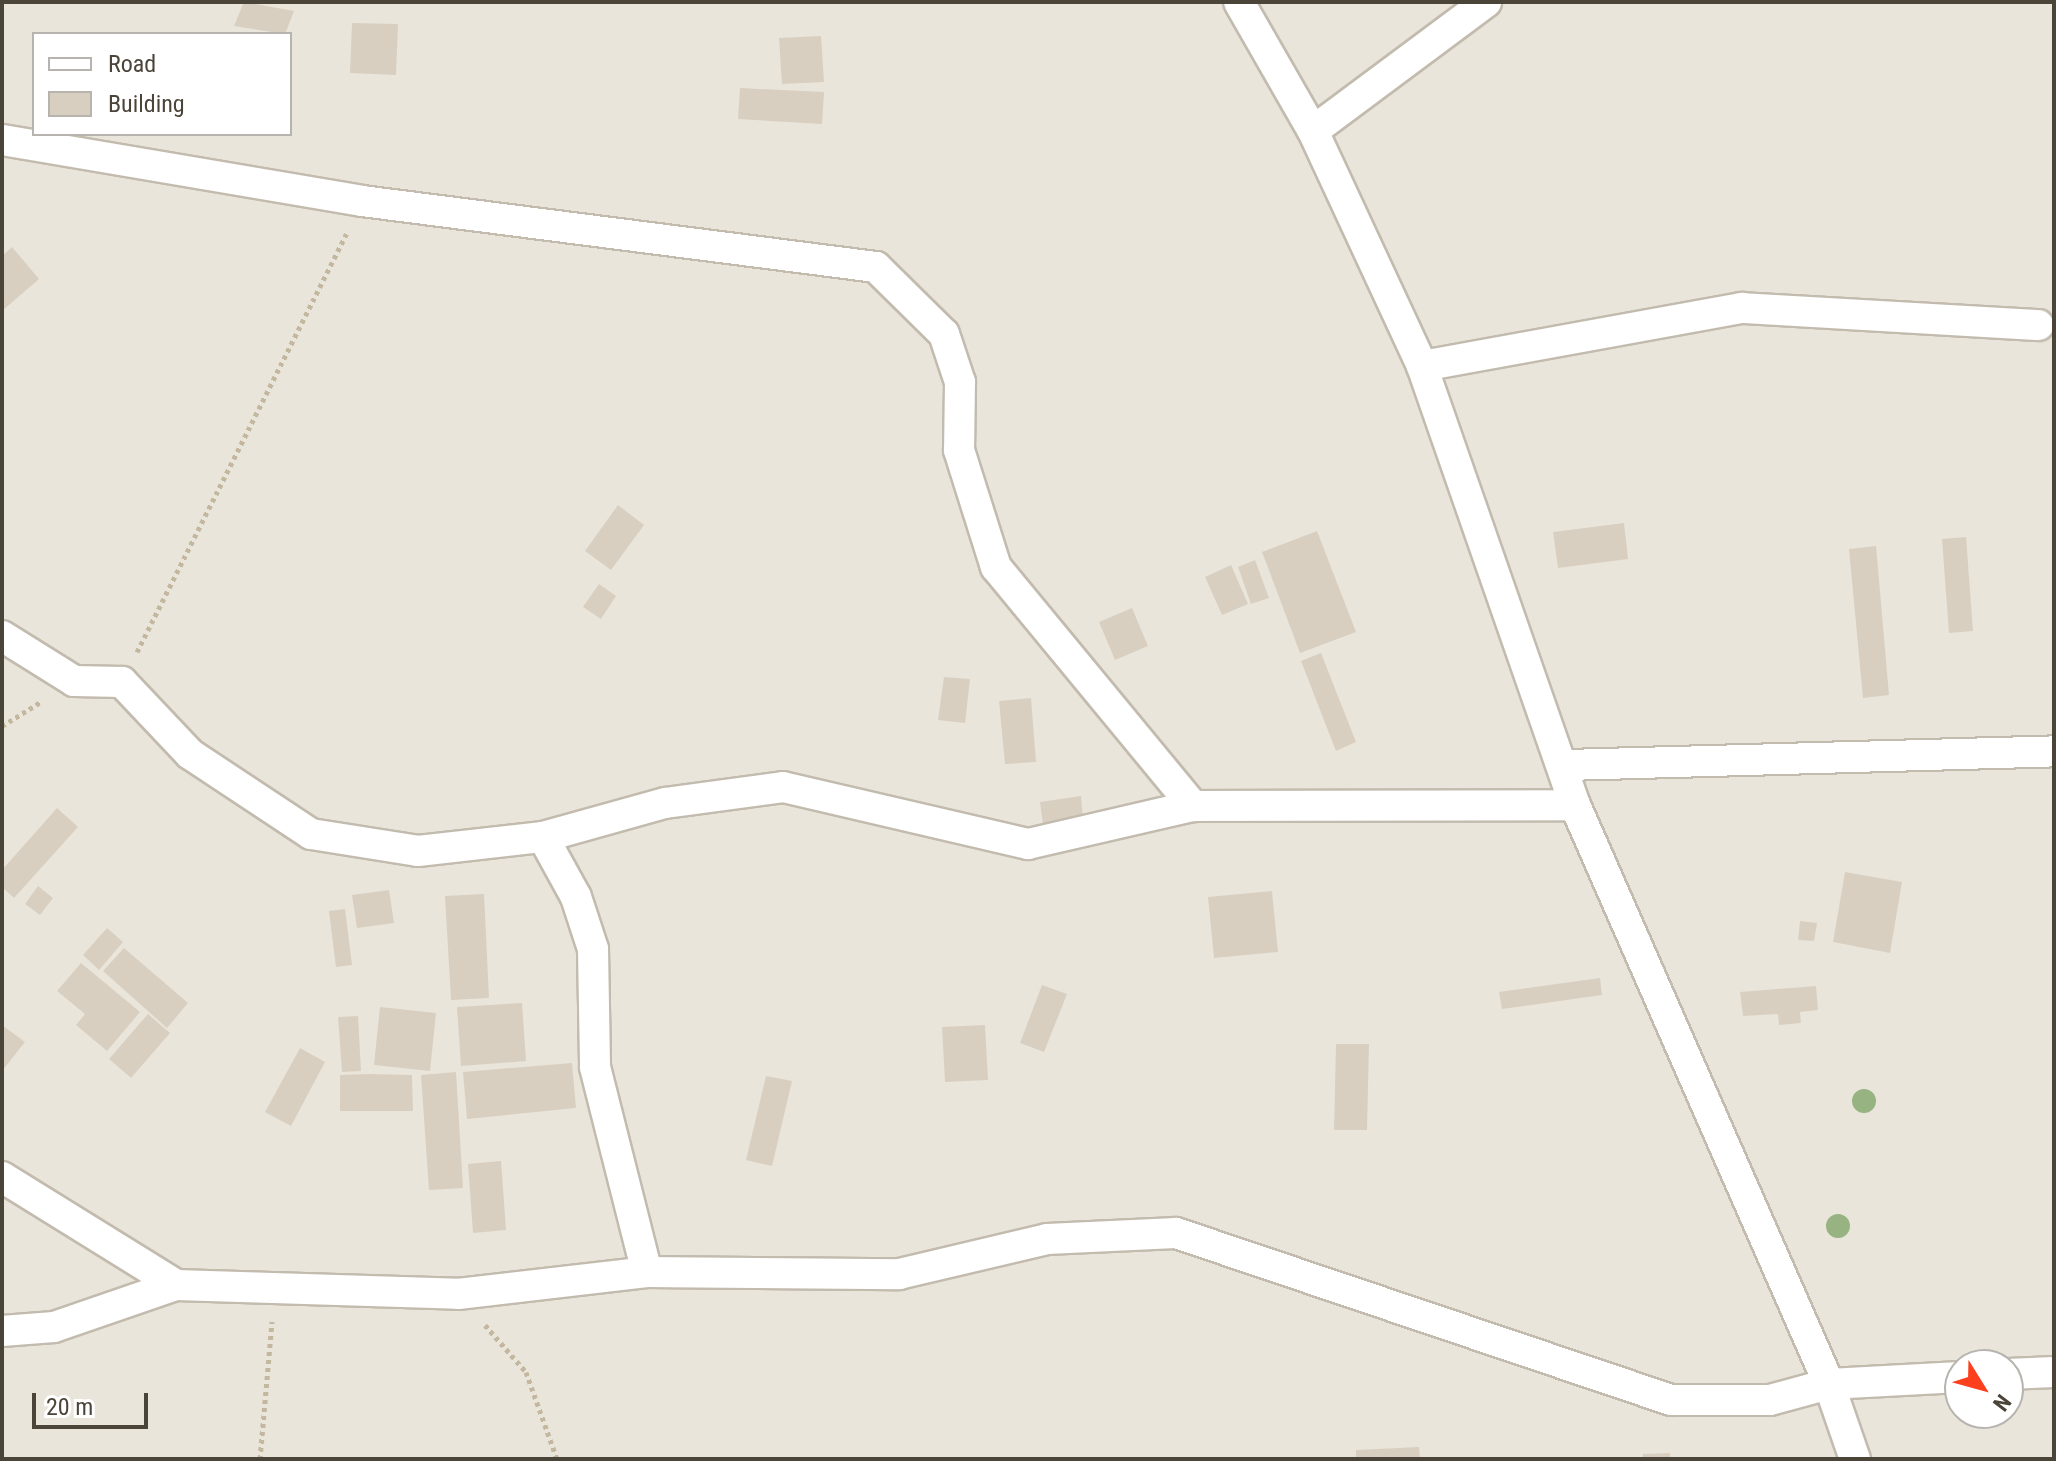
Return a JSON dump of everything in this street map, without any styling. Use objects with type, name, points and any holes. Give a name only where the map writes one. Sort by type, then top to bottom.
[{"type":"street","points":[[1239,2],[1313,131],[1422,366],[1566,765],[1575,805],[1829,1384],[1855,1459]]},
{"type":"street","points":[[1313,131],[1486,2]]},
{"type":"street","points":[[2,140],[362,201],[876,267],[944,334],[960,382],[959,450],[996,567],[1193,806]]},
{"type":"street","points":[[1422,366],[1742,308],[2039,325]]},
{"type":"street","points":[[2,636],[74,681],[122,682],[190,754],[311,834],[418,851],[543,837],[665,803],[783,787],[1028,844],[1193,806],[1575,805]]},
{"type":"street","points":[[1566,765],[2054,751]]},
{"type":"street","points":[[543,837],[576,897],[593,949],[595,1067],[647,1272]]},
{"type":"street","points":[[2,1177],[176,1285]]},
{"type":"street","points":[[2,1331],[54,1327],[176,1285],[458,1294],[647,1272],[899,1274],[1047,1239],[1176,1233],[1671,1400],[1770,1400],[1829,1384],[1944,1378]]},
{"type":"street","points":[[2024,1373],[2054,1372]]},
{"type":"path","points":[[122,682],[362,201]]},
{"type":"path","points":[[260,1459],[276,1287]]},
{"type":"path","points":[[458,1294],[526,1372],[557,1459]]},
{"type":"shaded area","points":[[2,2],[2054,2],[2054,1459],[2,1459]]},
{"type":"building","points":[[244,2],[294,11],[286,32],[234,26]]},
{"type":"building","points":[[352,23],[398,24],[396,75],[350,73]]},
{"type":"building","points":[[821,36],[824,82],[782,84],[779,38]]},
{"type":"building","points":[[740,88],[824,92],[822,124],[738,119]]},
{"type":"building","points":[[12,247],[39,279],[2,311],[2,256]]},
{"type":"building","points":[[618,505],[644,525],[611,570],[585,551]]},
{"type":"building","points":[[1624,523],[1628,559],[1558,568],[1553,532]]},
{"type":"building","points":[[1317,531],[1356,632],[1300,653],[1262,552]]},
{"type":"building","points":[[1966,537],[1973,631],[1949,633],[1942,539]]},
{"type":"building","points":[[1876,546],[1889,695],[1863,698],[1849,549]]},
{"type":"building","points":[[1255,560],[1269,598],[1251,604],[1238,567]]},
{"type":"building","points":[[1231,565],[1248,604],[1222,615],[1205,577]]},
{"type":"building","points":[[599,584],[616,596],[601,619],[583,607]]},
{"type":"building","points":[[1132,608],[1148,646],[1115,660],[1099,622]]},
{"type":"building","points":[[1321,653],[1356,742],[1336,751],[1301,661]]},
{"type":"building","points":[[944,677],[970,679],[965,723],[938,720]]},
{"type":"building","points":[[1031,698],[1036,762],[1005,764],[999,701]]},
{"type":"building","points":[[1081,796],[1083,820],[1043,825],[1040,802]]},
{"type":"building","points":[[57,808],[78,827],[14,898],[2,887],[2,870]]},
{"type":"building","points":[[1845,872],[1902,882],[1890,953],[1833,942]]},
{"type":"building","points":[[38,886],[53,898],[40,915],[25,904]]},
{"type":"building","points":[[389,890],[394,923],[357,928],[352,895]]},
{"type":"building","points":[[1272,891],[1278,952],[1214,958],[1208,897]]},
{"type":"building","points":[[484,894],[489,998],[451,1000],[445,896]]},
{"type":"building","points":[[345,909],[352,965],[336,967],[329,911]]},
{"type":"building","points":[[1800,921],[1817,923],[1814,941],[1798,940]]},
{"type":"building","points":[[107,928],[123,942],[99,970],[83,955]]},
{"type":"building","points":[[124,948],[188,1003],[167,1028],[103,971]]},
{"type":"building","points":[[81,963],[140,1012],[107,1051],[76,1025],[85,1014],[57,991]]},
{"type":"building","points":[[1600,978],[1602,995],[1502,1009],[1499,992]]},
{"type":"building","points":[[1042,985],[1067,994],[1044,1052],[1020,1043]]},
{"type":"building","points":[[1816,986],[1818,1010],[1800,1012],[1801,1023],[1779,1025],[1778,1014],[1743,1016],[1740,992]]},
{"type":"building","points":[[522,1003],[526,1061],[461,1066],[457,1007]]},
{"type":"building","points":[[380,1007],[436,1013],[430,1071],[374,1065]]},
{"type":"building","points":[[148,1014],[170,1033],[131,1078],[109,1059]]},
{"type":"building","points":[[358,1016],[361,1071],[342,1072],[338,1017]]},
{"type":"building","points":[[2,1025],[25,1042],[2,1071]]},
{"type":"building","points":[[985,1025],[988,1080],[945,1082],[942,1027]]},
{"type":"building","points":[[1336,1044],[1369,1044],[1367,1130],[1334,1130]]},
{"type":"building","points":[[300,1048],[325,1062],[291,1126],[265,1112]]},
{"type":"building","points":[[572,1063],[576,1108],[467,1119],[463,1072]]},
{"type":"building","points":[[456,1072],[463,1188],[429,1190],[421,1075]]},
{"type":"building","points":[[340,1075],[412,1075],[413,1111],[340,1111]]},
{"type":"building","points":[[766,1076],[792,1081],[772,1166],[746,1160]]},
{"type":"building","points":[[501,1161],[506,1230],[473,1233],[468,1164]]},
{"type":"building","points":[[1419,1447],[1420,1459],[1356,1459],[1356,1450]]},
{"type":"building","points":[[1670,1453],[1670,1459],[1643,1459],[1643,1454]]}]
